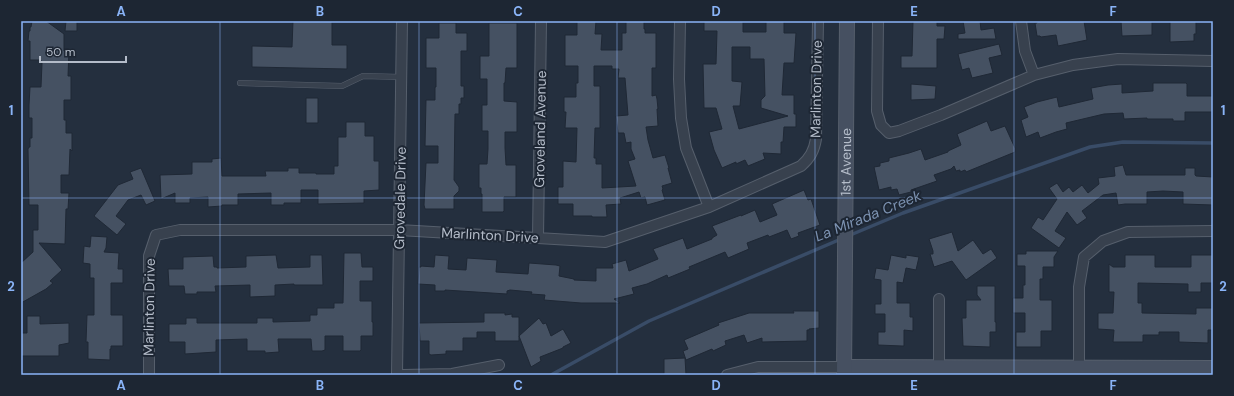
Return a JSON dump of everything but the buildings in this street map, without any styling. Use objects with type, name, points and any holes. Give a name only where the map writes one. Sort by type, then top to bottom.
[{"type":"street","name":"Grovedale Drive","points":[[397,375],[402,21]]},
{"type":"street","name":"Groveland Avenue","points":[[538,238],[541,21]]},
{"type":"street","points":[[680,21],[679,79],[681,118],[686,148],[709,207]]},
{"type":"street","name":"Marlinton Drive","points":[[149,375],[149,256],[156,235],[180,230],[399,230],[605,242],[709,207],[801,166],[806,162],[814,151],[816,139],[818,21]]},
{"type":"street","name":"1st Avenue","points":[[844,371],[847,21]]},
{"type":"street","points":[[878,21],[877,111],[881,125],[889,133],[899,131],[941,115],[1034,75],[1073,65],[1118,59],[1213,61]]},
{"type":"street","points":[[1021,21],[1025,51],[1034,75]]},
{"type":"street","points":[[1079,368],[1079,287],[1084,257],[1103,241],[1128,232],[1213,231]]},
{"type":"street","points":[[939,298],[939,368]]},
{"type":"street","points":[[403,375],[452,374],[499,365]]},
{"type":"street","points":[[727,375],[758,367],[844,371],[939,368],[1031,372],[1079,368],[1213,368]]},
{"type":"lane","points":[[240,83],[342,86],[363,76],[401,77]]},
{"type":"waterway","name":"La Mirada Creek","points":[[848,236],[903,213],[1090,147],[1123,142],[1213,143]]},
{"type":"waterway","name":"La Mirada Creek","points":[[551,375],[649,321],[841,239]]}]
